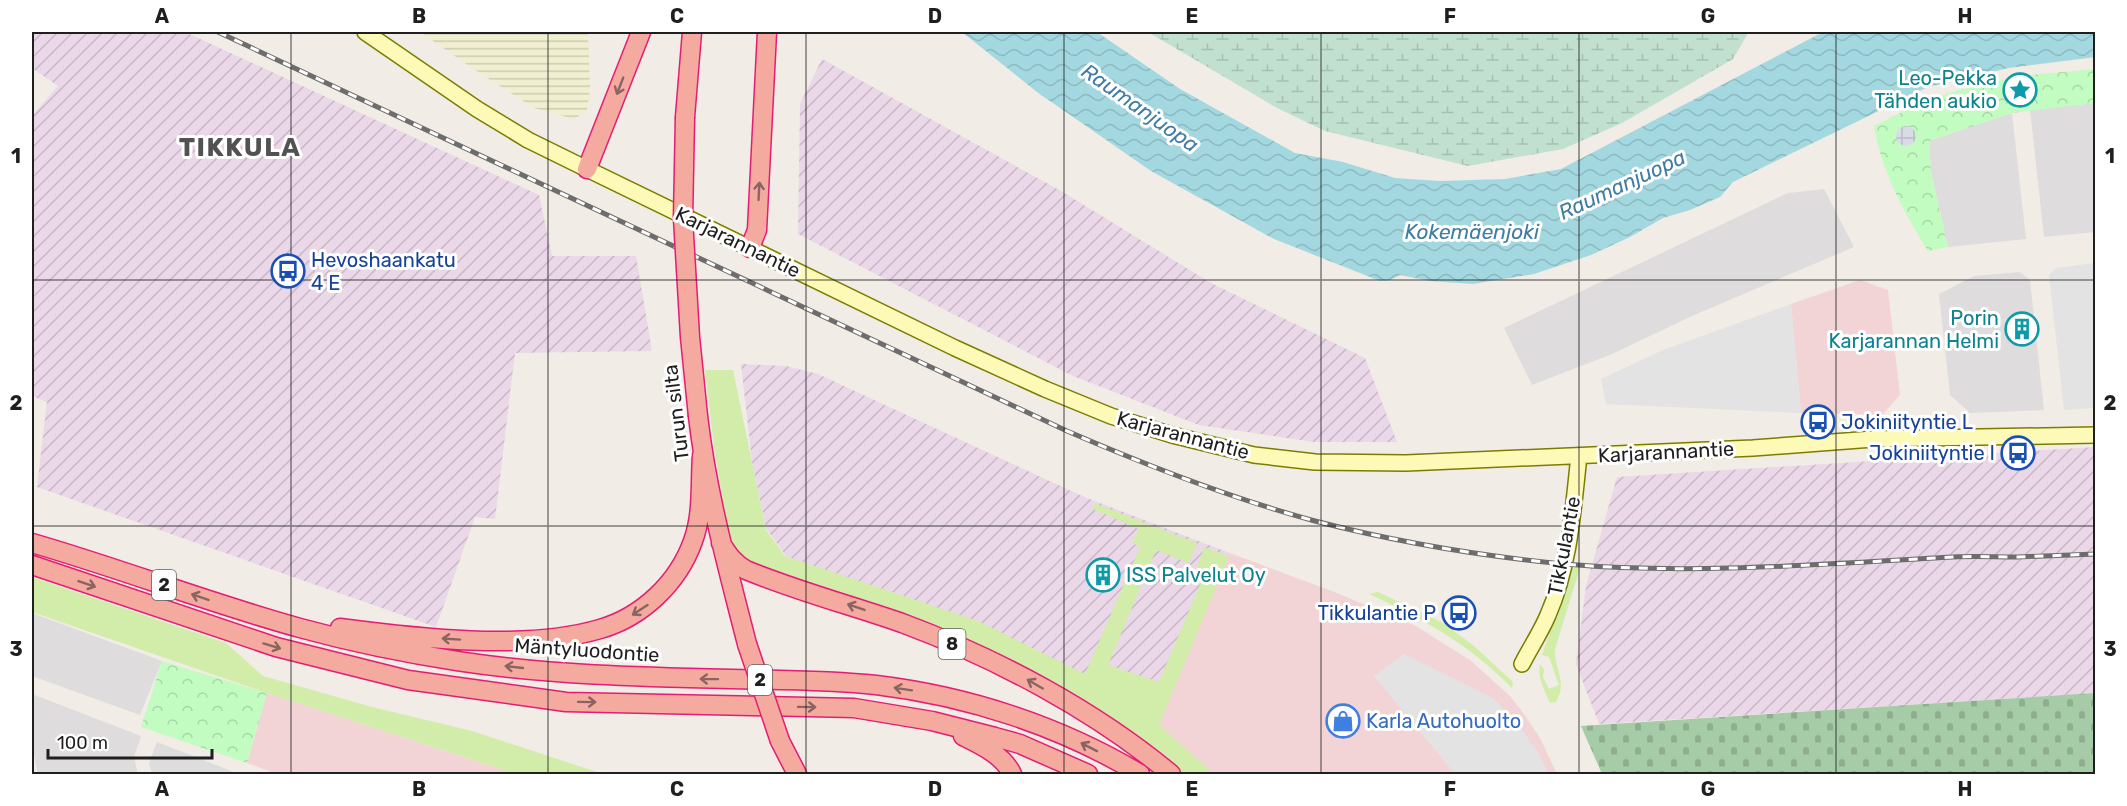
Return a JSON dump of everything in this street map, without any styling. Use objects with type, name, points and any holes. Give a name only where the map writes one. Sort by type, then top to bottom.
[{"type":"highway","points":[[587,170],[642,32]]},
{"type":"highway","name":"Turun silta","points":[[692,32],[685,117],[683,218],[689,326],[702,455],[721,543],[747,644],[780,741],[797,774]]},
{"type":"highway","points":[[750,248],[757,230],[767,32]]},
{"type":"highway","points":[[296,627],[309,623],[369,632],[455,640],[562,637],[601,629],[650,604],[680,568],[694,540],[699,517],[702,455]]},
{"type":"highway","name":"Mäntyluodontie","points":[[32,543],[296,627],[364,644],[459,661],[540,670],[642,677],[863,684],[929,693],[974,703],[1027,721],[1081,743],[1140,774]]},
{"type":"highway","name":"8","points":[[721,543],[729,556],[746,570],[904,624],[988,660],[1088,716],[1171,774]]},
{"type":"highway","name":"2","points":[[32,565],[276,647],[408,681],[566,702],[854,708],[932,720],[1020,744],[1088,774]]},
{"type":"highway","points":[[932,720],[987,749],[999,758],[1012,774]]},
{"type":"main road","name":"Karjarannantie","points":[[365,32],[477,109],[528,140],[587,170],[955,348],[1045,389],[1111,416],[1225,449],[1284,460],[1343,463],[1437,462],[1753,448],[1873,439],[2096,435]]},
{"type":"main road","name":"Tikkulantie","points":[[1522,664],[1548,616],[1558,589],[1569,538],[1579,456]]},
{"type":"shaded area","points":[[33,32],[185,32],[539,195],[552,256],[636,256],[652,351],[515,353],[495,519],[475,517],[436,627],[37,487],[47,402],[32,396],[32,116],[58,86],[32,68]]},
{"type":"shaded area","points":[[822,59],[1061,191],[1211,283],[1365,358],[1397,442],[1314,442],[1199,425],[1073,376],[798,234],[800,104]]},
{"type":"shaded area","points":[[2020,78],[2026,81],[2029,87],[2026,93],[2020,96],[2014,93],[2011,87],[2014,81]]},
{"type":"shaded area","points":[[2095,103],[2095,232],[2044,237],[2030,110]]},
{"type":"shaded area","points":[[2012,113],[2026,239],[1948,247],[1931,172],[1929,141]]},
{"type":"shaded area","points":[[1902,126],[1910,126],[1916,132],[1916,140],[1910,146],[1902,146],[1896,140],[1896,132]]},
{"type":"shaded area","points":[[1824,189],[1854,247],[1692,316],[1612,354],[1532,385],[1504,328],[1788,193]]},
{"type":"shaded area","points":[[2095,263],[2095,408],[2064,410],[2049,275],[2056,268]]},
{"type":"shaded area","points":[[2020,272],[2030,280],[2044,410],[1970,413],[1950,395],[1939,294],[1974,276]]},
{"type":"shaded area","points":[[1860,280],[1888,290],[1900,395],[1882,415],[1801,413],[1791,304]]},
{"type":"shaded area","points":[[1791,304],[1801,413],[1606,404],[1601,379],[1663,350]]},
{"type":"shaded area","points":[[741,364],[786,366],[818,374],[1082,496],[1227,552],[1150,728],[816,568],[786,556],[766,528],[752,462]]},
{"type":"shaded area","points":[[2095,447],[2095,693],[1599,724],[1576,664],[1586,586],[1617,477]]},
{"type":"shaded area","points":[[1227,552],[1337,593],[1414,625],[1470,660],[1510,696],[1524,714],[1540,738],[1557,774],[1205,774],[1150,728]]},
{"type":"shaded area","points":[[32,613],[162,661],[140,715],[32,676]]},
{"type":"shaded area","points":[[1404,654],[1491,697],[1513,717],[1539,754],[1548,774],[1455,774],[1374,676]]},
{"type":"shaded area","points":[[267,693],[516,774],[277,774],[247,763]]},
{"type":"shaded area","points":[[32,694],[141,736],[134,757],[138,774],[38,774],[32,746]]},
{"type":"shaded area","points":[[157,742],[239,774],[152,774],[149,763]]},
{"type":"green space","points":[[420,32],[588,32],[590,90],[587,110],[574,119],[534,108]]},
{"type":"green space","points":[[1148,32],[1746,32],[1747,35],[1733,59],[1622,123],[1563,149],[1468,166],[1325,131],[1277,108]]},
{"type":"green space","points":[[2095,69],[2095,103],[2012,113],[1929,141],[1931,172],[1948,247],[1928,251],[1902,206],[1888,175],[1874,126],[1924,101],[1956,91],[2018,76]]},
{"type":"green space","points":[[705,370],[733,370],[766,530],[785,556],[978,621],[1085,674],[1140,547],[1132,543],[1139,529],[1093,509],[1094,503],[1197,543],[1189,563],[1156,550],[1108,665],[1159,682],[1206,570],[1197,567],[1204,547],[1229,556],[1159,725],[1214,774],[1180,774],[1124,731],[1058,690],[749,564],[734,551],[728,529],[715,454]]},
{"type":"green space","points":[[1571,568],[1580,568],[1555,649],[1561,688],[1556,702],[1550,703],[1539,669],[1540,664],[1544,669],[1543,677],[1549,689],[1559,685],[1549,657],[1542,655]]},
{"type":"green space","points":[[32,577],[226,643],[263,676],[372,707],[472,731],[603,774],[516,774],[267,693],[32,612]]},
{"type":"green space","points":[[1378,592],[1443,623],[1474,646],[1513,682],[1512,688],[1480,659],[1445,634],[1409,613],[1369,594]]},
{"type":"green space","points":[[162,661],[267,693],[247,763],[141,727]]},
{"type":"green space","points":[[2095,693],[2095,774],[1602,774],[1581,726]]},
{"type":"water","name":"Kokemäenjoki","points":[[962,32],[1097,32],[1180,89],[1295,153],[1343,162],[1395,178],[1440,181],[1505,179],[1561,169],[1823,32],[2095,32],[2096,57],[2009,68],[1928,87],[1733,182],[1720,197],[1690,210],[1663,218],[1630,237],[1591,255],[1534,274],[1473,284],[1430,281],[1400,275],[1390,280],[1380,281],[1274,239],[1151,171],[1037,92]]},
{"type":"railway","points":[[218,32],[1067,431],[1190,480],[1315,521],[1407,542],[1501,557],[1612,567],[1661,569],[1759,567],[1953,557],[2096,554]]},
{"type":"place","name":"Leo-Pekka Tähden aukio","points":[[2020,90]]},
{"type":"place","name":"Hevoshaankatu 4 E","points":[[288,271]]},
{"type":"place","name":"Porin Karjarannan Helmi","points":[[2022,329]]},
{"type":"place","name":"Jokiniityntie L","points":[[1818,422]]},
{"type":"place","name":"Jokiniityntie I","points":[[2018,453]]},
{"type":"place","name":"ISS Palvelut Oy","points":[[1103,575]]},
{"type":"place","name":"Tikkulantie P","points":[[1459,613]]},
{"type":"place","name":"Karla Autohuolto","points":[[1343,721]]},
{"type":"district","name":"TIKKULA","points":[[240,147]]},
{"type":"water label","name":"Raumanjuopa","points":[[1140,108]]},
{"type":"water label","name":"Raumanjuopa","points":[[1622,185]]}]
